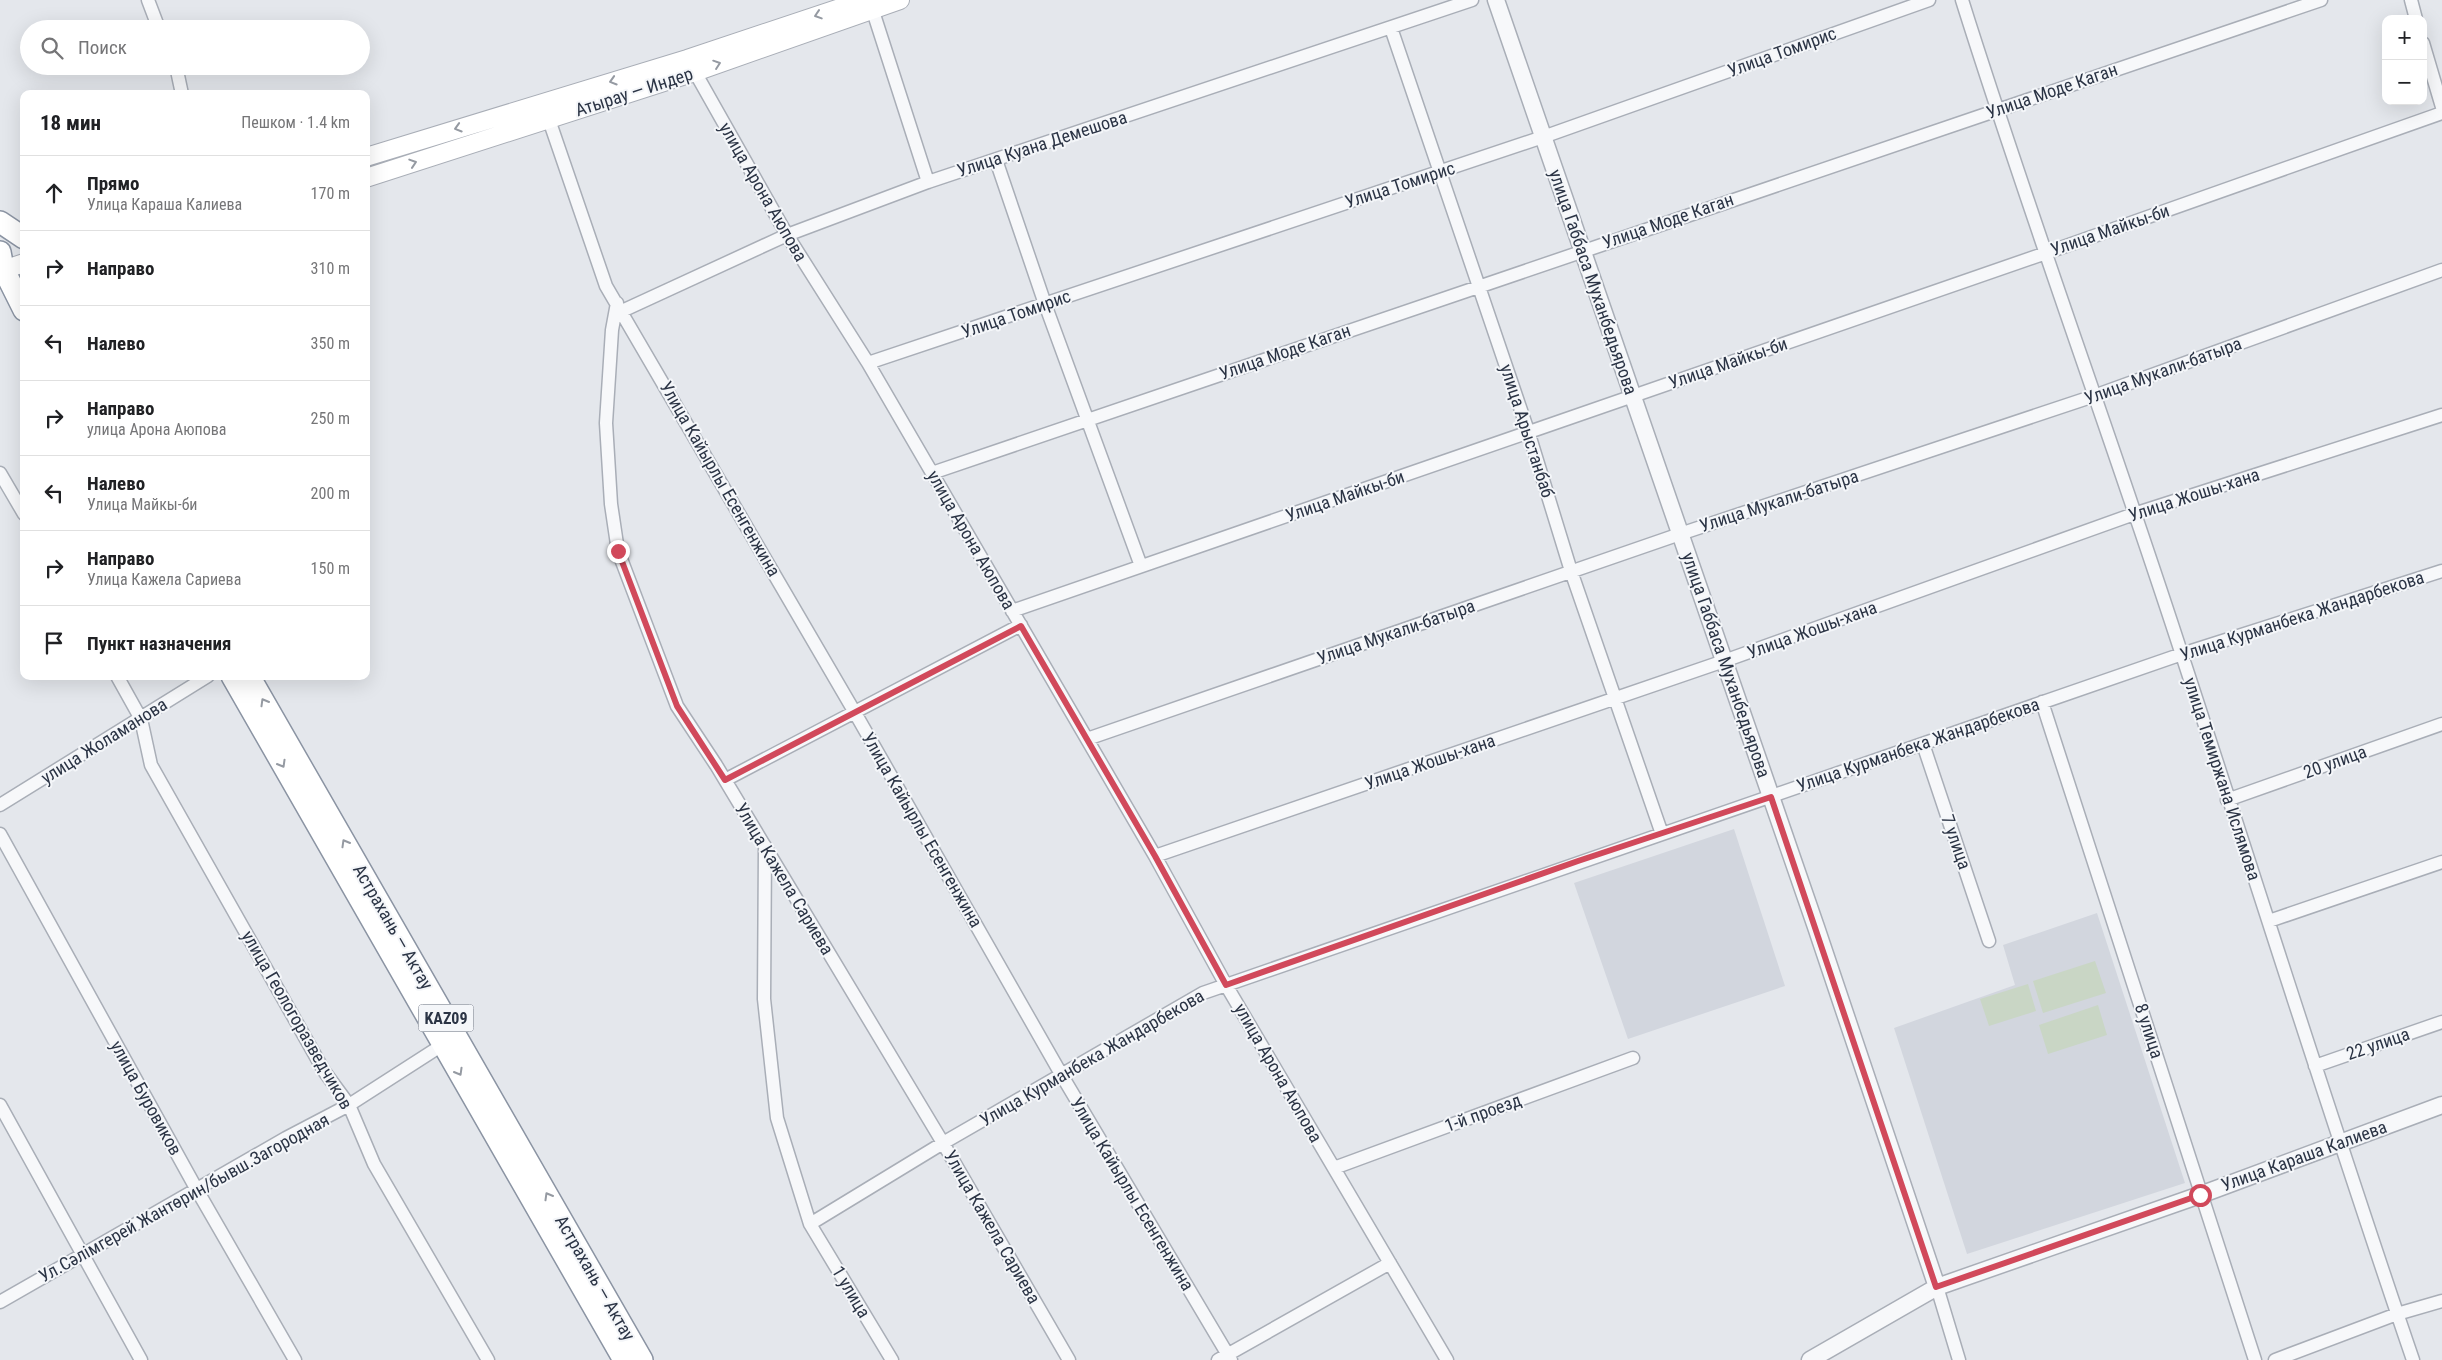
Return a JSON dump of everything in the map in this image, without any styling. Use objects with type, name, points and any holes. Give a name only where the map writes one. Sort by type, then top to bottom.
[{"type":"highway","points":[[0,222],[20,235]]},
{"type":"highway","points":[[9,274],[20,300]]},
{"type":"highway","name":"Астрахань — Актау","points":[[234,680],[363,889]]},
{"type":"highway","name":"Астрахань — Актау","points":[[251,680],[363,889],[449,1040],[624,1360]]},
{"type":"highway","name":"Астрахань — Актау","points":[[449,1040],[642,1360]]},
{"type":"main road","name":"Атырау — Индер","points":[[370,177],[549,120],[691,65],[869,3],[900,0]]},
{"type":"main road","name":"Атырау — Индер","points":[[370,156],[543,102],[691,65]]},
{"type":"street","points":[[148,0],[156,20]]},
{"type":"street","name":"Улица Куана Демешова","points":[[620,307],[787,235],[928,182],[1472,0]]},
{"type":"street","name":"улица Габбаса Муханбедьярова","points":[[1496,0],[1771,797],[1959,1360]]},
{"type":"street","name":"Улица Томирис","points":[[868,363],[1544,137],[1929,0]]},
{"type":"street","name":"улица Темиржана Ислямова","points":[[1962,0],[1997,110],[2182,654],[2315,1066],[2413,1360]]},
{"type":"street","name":"Улица Моде Каган","points":[[932,473],[1582,250],[2321,0]]},
{"type":"street","points":[[2411,0],[2415,15]]},
{"type":"street","points":[[869,3],[928,182]]},
{"type":"street","name":"улица Арыстанбаб","points":[[1391,28],[1528,431],[1571,572],[1662,834]]},
{"type":"street","points":[[2427,56],[2442,107]]},
{"type":"street","name":"улица Арона Аюпова","points":[[691,65],[787,235],[868,363],[1155,856],[1226,985],[1447,1360]]},
{"type":"street","points":[[178,75],[181,90]]},
{"type":"street","name":"Улица Кайырлы Есенгенжина","points":[[543,102],[606,286],[620,307],[854,711],[1226,1358]]},
{"type":"street","name":"Улица Майкы-би","points":[[1012,611],[2046,253],[2442,113]]},
{"type":"street","points":[[996,160],[1045,304],[1141,566]]},
{"type":"street","name":"Улица Мукали-батыра","points":[[1087,739],[1680,534],[2094,396],[2442,270]]},
{"type":"street","name":"Улица Кажела Сариева","points":[[620,307],[612,330],[606,423],[611,504],[618,551],[677,706],[725,780],[943,1143],[1068,1360]]},
{"type":"street","name":"Улица Жошы-хана","points":[[1155,856],[1724,661],[2134,514],[2442,415]]},
{"type":"street","points":[[0,473],[20,507]]},
{"type":"street","name":"Улица Курманбека Жандарбекова","points":[[810,1224],[943,1143],[1203,993],[2182,654],[2442,571]]},
{"type":"street","points":[[725,780],[854,711],[1021,626]]},
{"type":"street","name":"улица Геологоразведчиков","points":[[119,680],[141,719],[151,764],[324,1071],[349,1105],[374,1164],[488,1360]]},
{"type":"street","name":"улица Жоламанова","points":[[0,805],[202,680]]},
{"type":"street","name":"8 улица","points":[[2042,702],[2200,1195],[2255,1360]]},
{"type":"street","name":"20 улица","points":[[2228,800],[2442,724]]},
{"type":"street","name":"7 улица","points":[[1923,744],[1989,941]]},
{"type":"street","name":"улица Буровиков","points":[[0,834],[197,1190],[295,1360]]},
{"type":"street","name":"1 улица","points":[[765,846],[764,999],[776,1118],[810,1224],[892,1360]]},
{"type":"street","points":[[2269,921],[2442,862]]},
{"type":"street","name":"22 улица","points":[[2315,1066],[2442,1022]]},
{"type":"street","name":"Ул.Сәлімгерей Жантөрин/бывш.Загородная","points":[[0,1302],[349,1105],[449,1040]]},
{"type":"street","name":"1-й проезд","points":[[1334,1168],[1632,1058]]},
{"type":"street","points":[[0,1105],[141,1360]]},
{"type":"street","name":"Улица Караша Калиева","points":[[1810,1360],[1936,1287],[2200,1195],[2442,1105]]},
{"type":"street","points":[[1226,1358],[1390,1263]]},
{"type":"street","points":[[2275,1360],[2397,1314],[2442,1301]]},
{"type":"shaded area","points":[[1734,829],[1785,986],[1628,1039],[1574,883]]},
{"type":"shaded area","points":[[2097,913],[2185,1183],[1967,1254],[1894,1028],[2015,985],[2003,945]]},
{"type":"green space","points":[[2095,961],[2106,993],[2043,1013],[2033,981]]},
{"type":"green space","points":[[2028,984],[2036,1011],[1989,1026],[1980,999]]},
{"type":"green space","points":[[2098,1005],[2107,1035],[2048,1054],[2039,1025]]},
{"type":"route","points":[[618,551],[677,706],[725,780],[854,711],[1021,626],[1155,856],[1226,985],[1578,861],[1771,797],[1936,1287],[2200,1195]]}]
